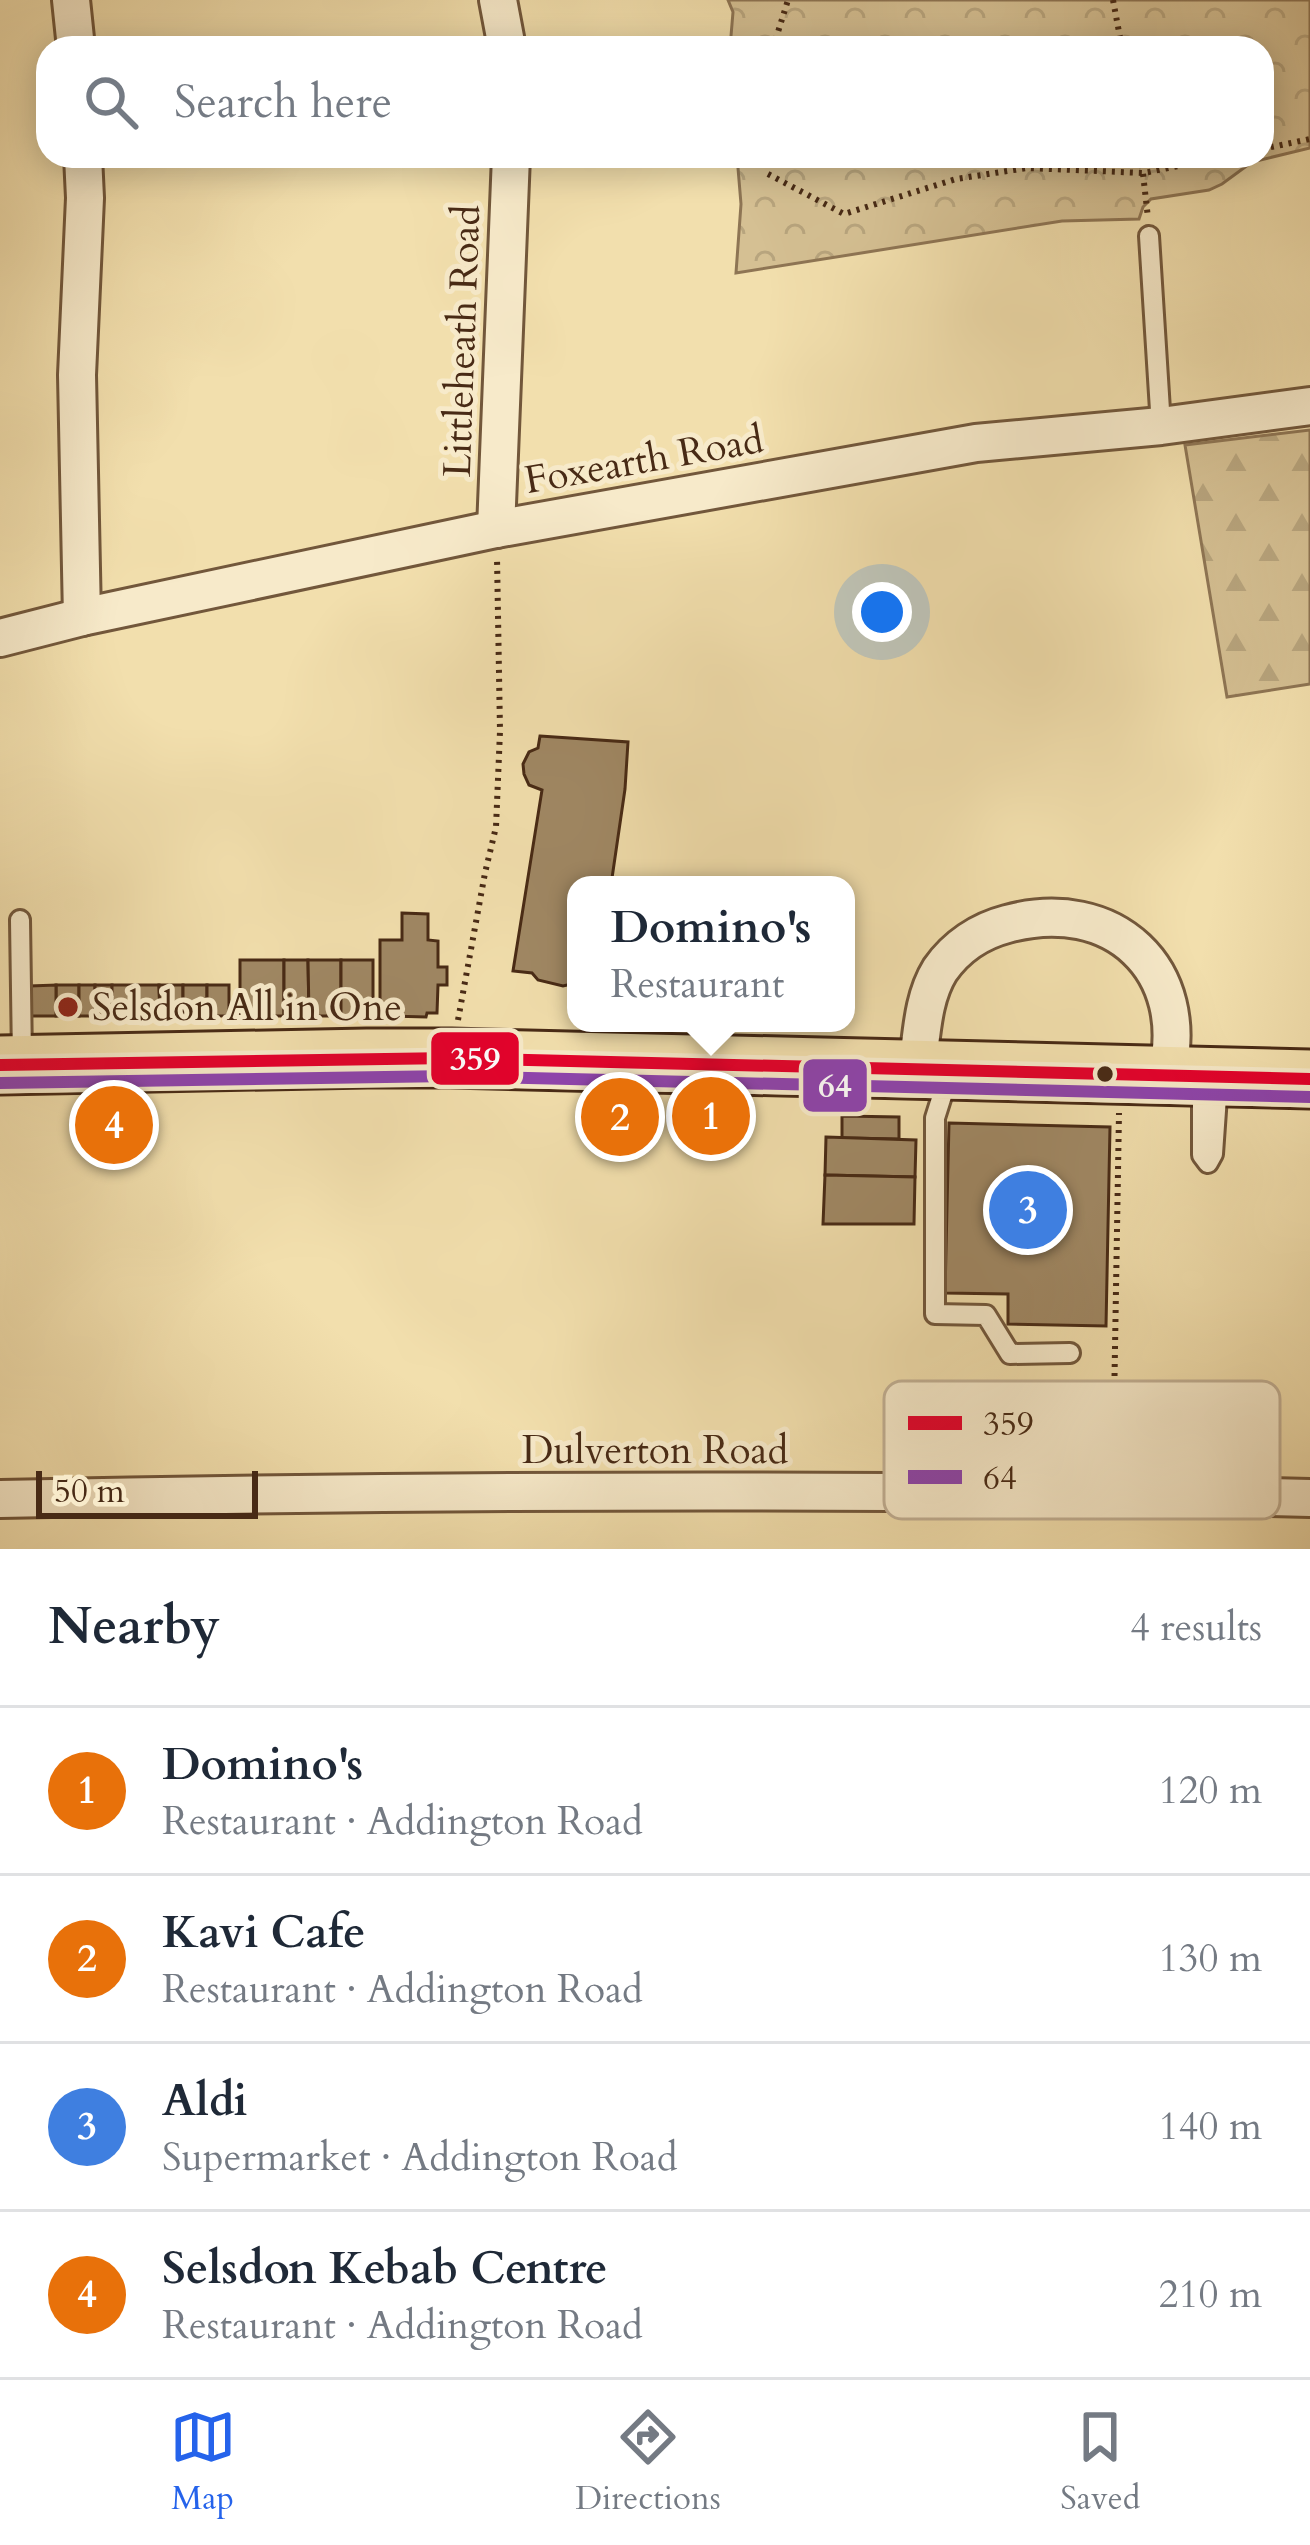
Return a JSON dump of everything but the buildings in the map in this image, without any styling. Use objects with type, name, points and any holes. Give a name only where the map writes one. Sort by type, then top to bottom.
[{"type":"main road","points":[[11,1041],[451,1058],[1310,1079]]},
{"type":"street","points":[[71,0],[75,36]]},
{"type":"street","points":[[498,0],[505,36]]},
{"type":"street","points":[[82,617],[77,375],[83,168]]},
{"type":"street","name":"Littleheath Road","points":[[496,530],[511,168]]},
{"type":"street","name":"Foxearth Road","points":[[0,638],[496,530],[976,443],[1310,406]]},
{"type":"street","points":[[933,1069],[927,1000],[948,960],[960,947],[996,927],[1045,917],[1108,929],[1148,961],[1162,982],[1172,1024],[1176,1077]]},
{"type":"street","name":"Dulverton Road","points":[[0,1499],[416,1491],[884,1492]]},
{"type":"street","name":"Dulverton Road","points":[[1280,1497],[1310,1498]]},
{"type":"lane","points":[[1149,236],[1161,426]]},
{"type":"lane","points":[[11,1041],[20,920]]},
{"type":"lane","points":[[933,1069],[935,1314],[986,1315],[1010,1354],[1070,1353]]},
{"type":"path","points":[[777,36],[788,0]]},
{"type":"path","points":[[1113,0],[1120,36]]},
{"type":"path","points":[[1274,146],[1310,139]]},
{"type":"path","points":[[768,168],[768,174],[844,214],[956,179],[1027,168],[1144,173],[1168,168]]},
{"type":"path","points":[[1143,168],[1147,203]]},
{"type":"path","points":[[451,1058],[496,827],[500,731],[496,530]]},
{"type":"path","points":[[1130,1381],[1176,1077]]},
{"type":"green space","points":[[728,0],[1310,0],[1310,148],[1274,157],[1274,36],[731,36],[733,12]]},
{"type":"green space","points":[[738,168],[1244,168],[1209,190],[1151,199],[1139,219],[1062,221],[736,273],[741,204]]},
{"type":"green space","points":[[1310,430],[1310,684],[1227,697],[1185,445]]},
{"type":"transit line","name":"359","points":[[0,1065],[451,1058],[1310,1079]]},
{"type":"transit line","name":"64","points":[[0,1083],[451,1076],[1310,1097]]},
{"type":"place","name":"Selsdon All in One","points":[[68,1007]]},
{"type":"place","name":"Domino's","points":[[711,1116]]},
{"type":"place","name":"Kavi Cafe","points":[[620,1117]]},
{"type":"place","name":"Selsdon Kebab Centre","points":[[114,1125]]},
{"type":"place","name":"Aldi","points":[[1028,1210]]}]
